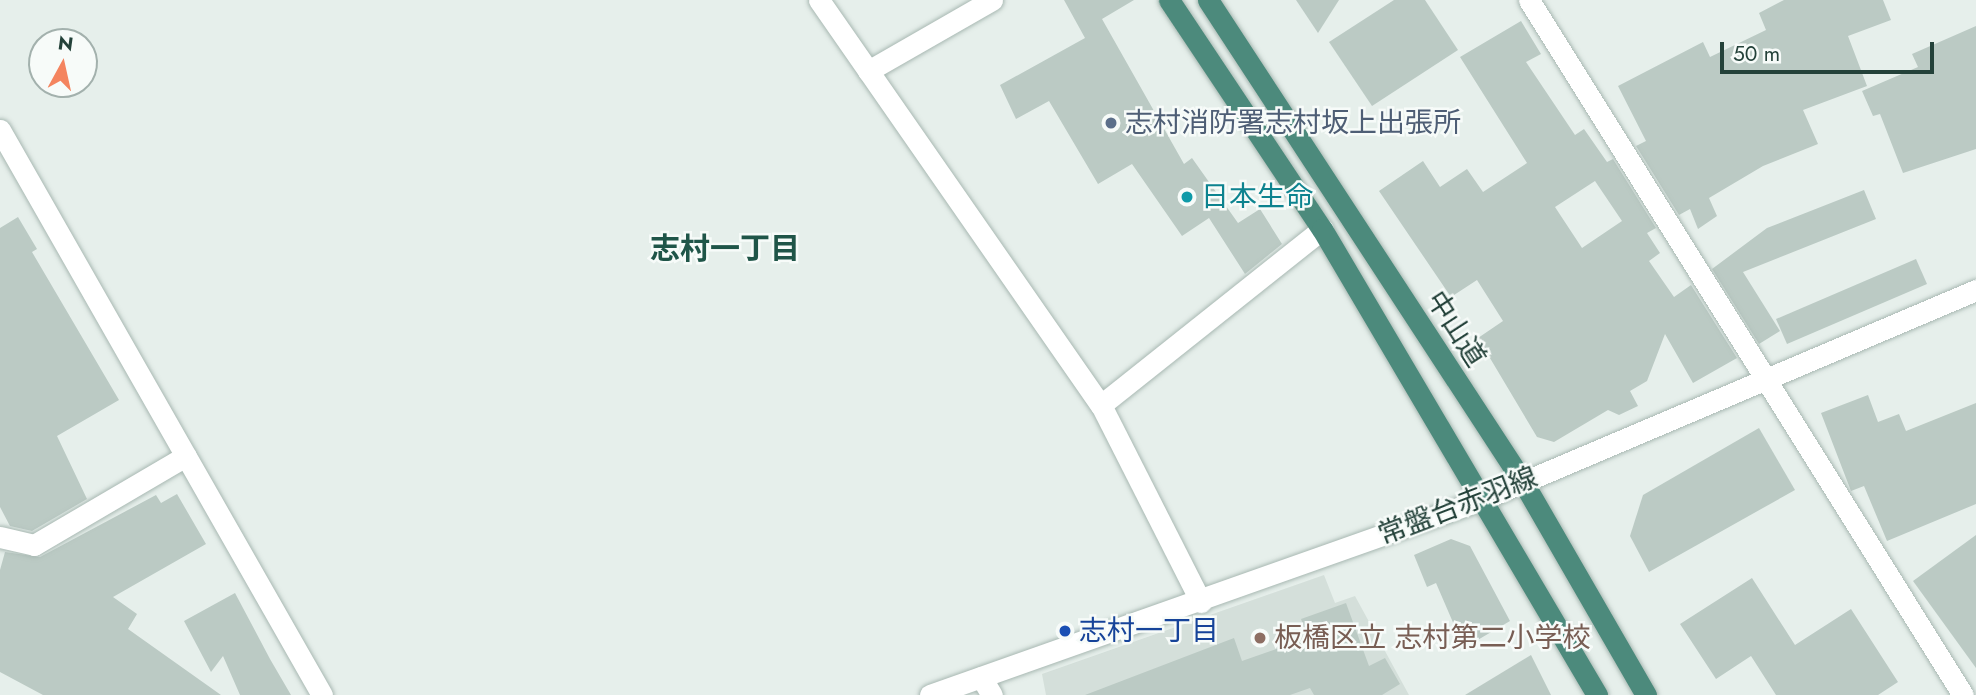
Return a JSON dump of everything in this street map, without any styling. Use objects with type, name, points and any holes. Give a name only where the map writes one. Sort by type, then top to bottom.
[{"type":"highway","points":[[1169,0],[1322,229],[1597,695]]},
{"type":"highway","name":"中山道","points":[[1208,0],[1523,482],[1646,695]]},
{"type":"street","points":[[818,0],[1101,405],[1201,602]]},
{"type":"street","points":[[868,71],[992,0]]},
{"type":"street","points":[[1529,0],[1963,695]]},
{"type":"street","points":[[0,130],[322,695]]},
{"type":"street","points":[[1101,405],[1322,229]]},
{"type":"street","name":"常盤台赤羽線","points":[[930,695],[986,686],[1201,602],[1481,500],[1976,290]]},
{"type":"street","points":[[0,537],[34,545],[186,456]]},
{"type":"shaded area","name":"板橋区立 志村第二小学校","points":[[1324,575],[1335,603],[1355,596],[1409,695],[1046,695],[1042,674]]},
{"type":"building","points":[[1064,0],[1134,0],[1102,19],[1184,164],[1192,158],[1238,223],[1260,209],[1282,244],[1245,274],[1209,218],[1182,236],[1132,164],[1098,184],[1049,101],[1016,119],[1000,85],[1085,38]]},
{"type":"building","points":[[1296,0],[1339,0],[1318,33]]},
{"type":"building","points":[[1394,0],[1425,0],[1458,50],[1372,106],[1329,42]]},
{"type":"building","points":[[1784,0],[1883,0],[1891,20],[1848,36],[1867,86],[1803,110],[1818,144],[1763,166],[1709,198],[1717,216],[1698,229],[1690,209],[1679,215],[1636,146],[1646,141],[1618,86],[1703,42],[1710,57],[1766,30],[1759,13]]},
{"type":"building","points":[[1521,21],[1541,54],[1526,62],[1575,135],[1584,129],[1607,162],[1613,159],[1656,228],[1647,233],[1660,253],[1649,261],[1674,297],[1691,285],[1737,358],[1693,383],[1665,334],[1647,381],[1630,391],[1638,406],[1619,415],[1608,410],[1554,442],[1537,437],[1478,338],[1503,321],[1477,280],[1451,297],[1379,191],[1423,161],[1440,187],[1467,169],[1483,192],[1527,163],[1460,57]],"holes":[[[1595,181],[1622,221],[1582,248],[1555,207]]]},
{"type":"building","points":[[1976,26],[1976,149],[1903,173],[1880,114],[1873,116],[1862,91],[1918,67],[1912,54]]},
{"type":"building","points":[[1864,190],[1876,219],[1743,272],[1780,331],[1759,344],[1712,269],[1767,228]]},
{"type":"building","points":[[18,217],[37,249],[32,252],[119,400],[57,436],[87,499],[32,531],[10,526],[0,507],[0,228]]},
{"type":"building","points":[[1916,259],[1927,284],[1787,344],[1776,319]]},
{"type":"building","points":[[1868,395],[1878,422],[1899,414],[1906,431],[1976,403],[1976,504],[1887,541],[1864,486],[1851,491],[1821,413]]},
{"type":"building","points":[[1759,428],[1795,490],[1649,572],[1630,536],[1643,495]]},
{"type":"building","points":[[177,494],[206,544],[113,597],[137,614],[128,629],[221,695],[43,695],[0,672],[0,570],[5,552],[40,557],[156,495],[161,503]]},
{"type":"building","points":[[1976,535],[1976,668],[1913,581]]},
{"type":"building","points":[[1451,539],[1470,546],[1510,621],[1464,648],[1436,583],[1427,587],[1414,555]]},
{"type":"building","points":[[1752,578],[1795,645],[1851,609],[1898,682],[1878,695],[1776,695],[1751,656],[1716,679],[1680,624]]},
{"type":"building","points":[[235,593],[291,695],[240,695],[223,656],[211,672],[184,621]]},
{"type":"building","points":[[1346,603],[1369,666],[1385,658],[1400,684],[1382,695],[1314,695],[1310,688],[1290,695],[1085,695],[1234,638],[1242,661],[1308,638],[1301,619]]},
{"type":"building","points":[[1531,655],[1551,695],[1465,695]]},
{"type":"place","name":"志村消防署志村坂上出張所","points":[[1111,123]]},
{"type":"place","name":"日本生命","points":[[1187,197]]},
{"type":"place","name":"志村一丁目","points":[[1065,631]]},
{"type":"place","name":"板橋区立 志村第二小学校","points":[[1260,638]]},
{"type":"district","name":"志村一丁目","points":[[725,249]]}]
